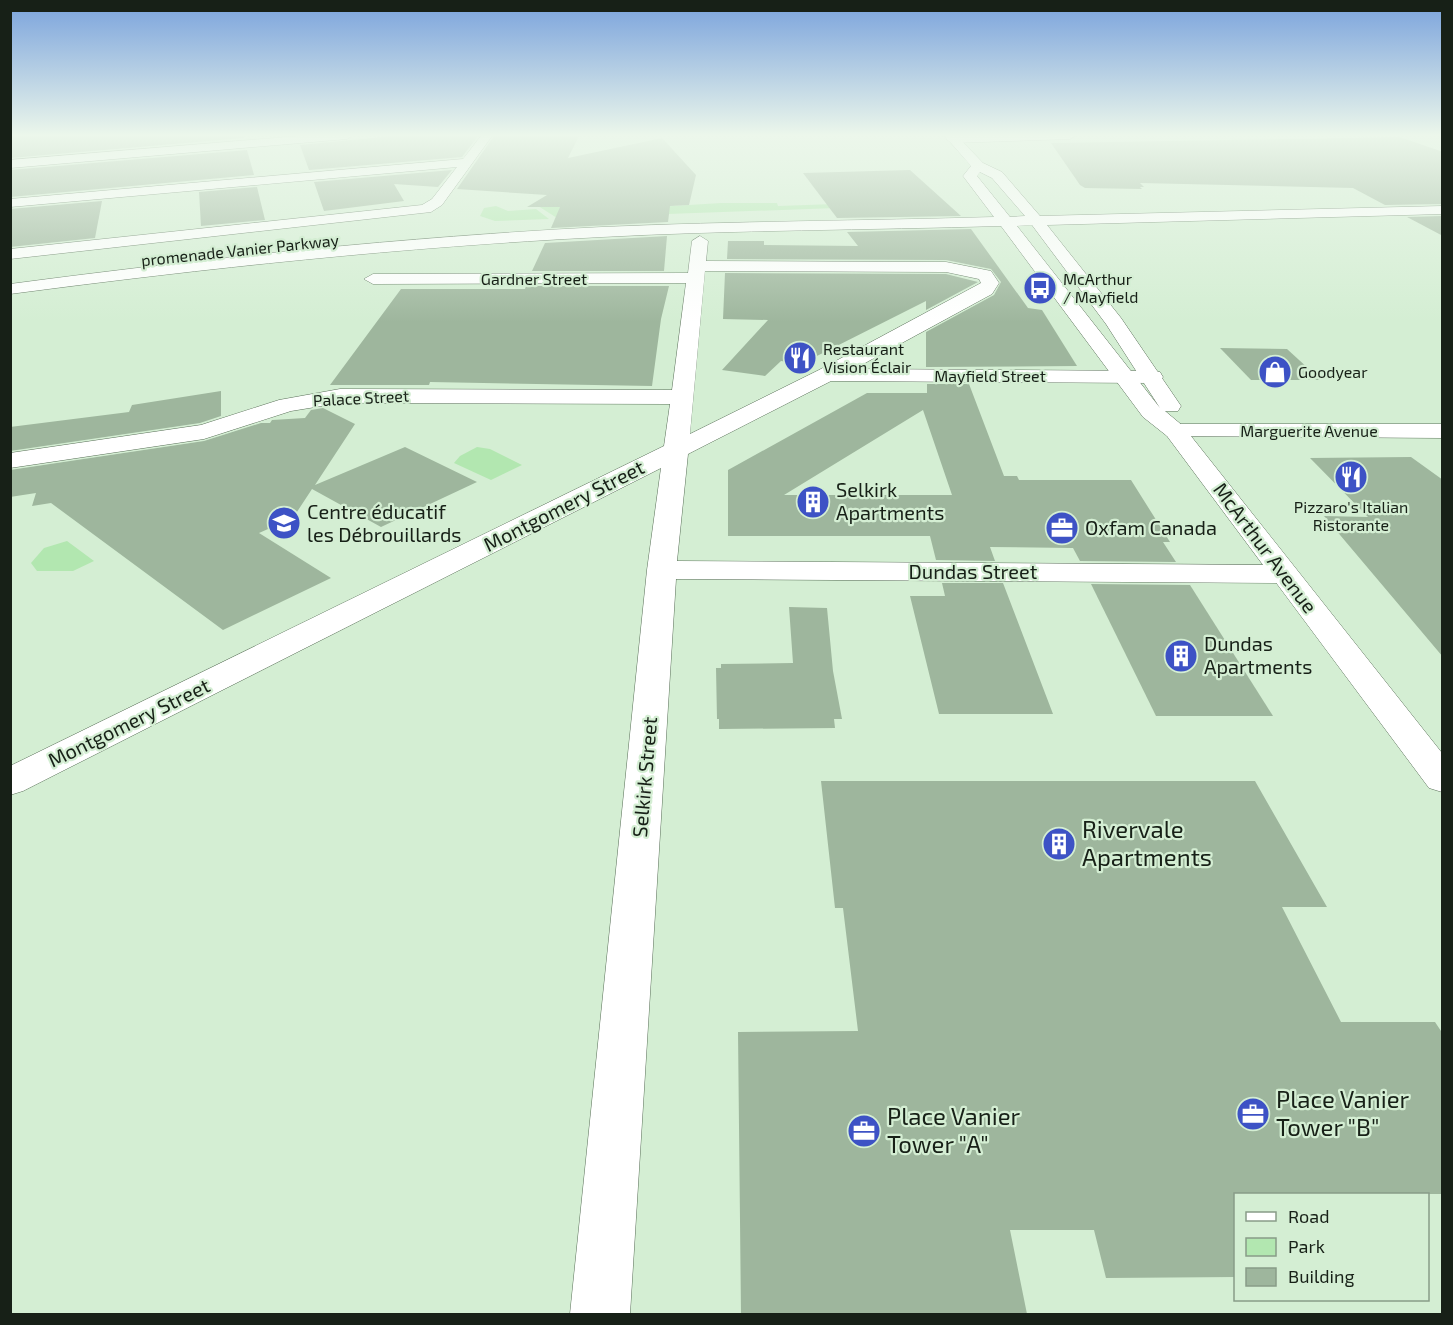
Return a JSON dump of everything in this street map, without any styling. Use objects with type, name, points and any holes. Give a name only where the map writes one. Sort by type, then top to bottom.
[{"type":"street","points":[[10,203],[68,198]]},
{"type":"street","points":[[10,254],[417,211],[432,207],[440,198]]},
{"type":"street","name":"McArthur Avenue","points":[[986,198],[1030,251],[1151,412],[1175,431],[1443,779]]},
{"type":"street","name":"McArthur Avenue","points":[[1018,198],[1114,322],[1152,377],[1174,413],[1175,431]]},
{"type":"street","points":[[1029,198],[1039,200]]},
{"type":"street","points":[[10,289],[191,265],[401,245],[638,231],[1443,201]]},
{"type":"street","points":[[1073,204],[1148,212],[1443,210]]},
{"type":"street","points":[[918,214],[941,208]]},
{"type":"street","points":[[1063,258],[1065,232],[1071,227],[1148,212]]},
{"type":"street","name":"promenade Vanier Parkway","points":[[10,275],[287,245],[435,232],[608,223],[918,214],[1002,216]]},
{"type":"street","points":[[841,225],[967,230],[997,236],[1030,251]]},
{"type":"street","name":"Selkirk Street","points":[[600,1314],[662,570],[700,241]]},
{"type":"street","name":"Gardner Street","points":[[373,279],[934,267],[968,270]]},
{"type":"street","name":"Montgomery Street","points":[[10,782],[827,375],[989,286],[990,283],[985,275],[968,270]]},
{"type":"street","name":"Mayfield Street","points":[[827,375],[1152,377]]},
{"type":"street","name":"Palace Street","points":[[10,461],[204,432],[287,405],[340,396],[682,397]]},
{"type":"street","name":"Marguerite Avenue","points":[[1175,431],[1443,431]]},
{"type":"street","name":"Dundas Street","points":[[662,570],[1284,574]]},
{"type":"green space","points":[[721,203],[777,203],[778,206],[834,204],[836,208],[557,218],[535,204],[657,207]]},
{"type":"green space","points":[[496,206],[508,211],[536,209],[549,219],[495,221],[480,216],[484,208]]},
{"type":"green space","points":[[477,447],[490,449],[522,465],[491,480],[454,463],[460,456]]},
{"type":"green space","points":[[67,541],[94,561],[73,571],[37,571],[31,563],[44,548]]},
{"type":"building","points":[[199,198],[260,198],[265,220],[201,226]]},
{"type":"building","points":[[319,198],[402,198],[404,201],[324,211]]},
{"type":"building","points":[[542,198],[691,198],[689,205],[670,206],[668,222],[551,228],[560,207],[527,207]]},
{"type":"building","points":[[822,198],[941,198],[961,216],[837,218]]},
{"type":"building","points":[[1372,198],[1443,198],[1443,204],[1385,205]]},
{"type":"building","points":[[102,201],[95,238],[10,247],[10,209]]},
{"type":"building","points":[[1442,216],[1443,236],[1407,217]]},
{"type":"building","points":[[971,229],[1028,308],[1042,310],[1077,366],[926,367],[926,332],[994,295],[1001,282],[991,269],[946,260],[727,259],[728,241],[764,241],[764,245],[858,246],[847,232]]},
{"type":"building","points":[[667,236],[664,271],[532,271],[545,243]]},
{"type":"building","points":[[725,273],[946,274],[978,282],[926,310],[926,301],[801,364],[781,361],[765,376],[722,370],[768,320],[723,319]]},
{"type":"building","points":[[526,286],[669,286],[661,319],[652,386],[430,382],[429,385],[330,385],[401,289],[525,289]]},
{"type":"building","name":"Goodyear","points":[[1220,348],[1287,349],[1321,380],[1251,380]]},
{"type":"building","points":[[927,384],[969,384],[1004,476],[1017,476],[1019,480],[1131,480],[1170,542],[1163,542],[1176,562],[1080,561],[1073,548],[990,547],[995,561],[936,560],[930,536],[728,536],[728,470],[867,393],[927,393]],"holes":[[[923,410],[952,495],[784,495]]]},
{"type":"building","points":[[221,391],[221,416],[200,423],[10,451],[10,427],[129,412],[132,405]]},
{"type":"building","points":[[323,408],[355,424],[315,485],[405,447],[477,482],[381,527],[312,489],[293,518],[259,533],[331,578],[223,630],[51,503],[32,506],[36,493],[10,497],[10,470],[204,441],[261,423],[270,423],[272,420],[305,418],[311,410]]},
{"type":"building","points":[[1411,457],[1443,480],[1443,657],[1324,516],[1368,517],[1310,458]]},
{"type":"building","points":[[942,583],[1003,583],[1053,714],[939,714],[910,596],[945,596]]},
{"type":"building","name":"Dundas Apartments","points":[[1091,584],[1190,585],[1273,716],[1156,716]]},
{"type":"building","points":[[789,607],[827,608],[833,671],[842,719],[834,719],[835,728],[719,729],[716,668],[721,668],[721,664],[793,663]]},
{"type":"building","points":[[821,781],[1255,781],[1327,907],[1282,907],[1341,1022],[1435,1022],[1443,1034],[1443,1194],[1234,1193],[1234,1277],[1106,1278],[1094,1230],[1010,1230],[1027,1314],[741,1314],[738,1032],[858,1031],[843,908],[835,908]]},
{"type":"place","name":"McArthur / Mayfield","points":[[1040,288]]},
{"type":"place","name":"Restaurant Vision Éclair","points":[[800,358]]},
{"type":"place","name":"Goodyear","points":[[1275,372]]},
{"type":"place","name":"Pizzaro's Italian Ristorante","points":[[1351,477]]},
{"type":"place","name":"Selkirk Apartments","points":[[813,502]]},
{"type":"place","name":"Centre éducatif les Débrouillards","points":[[284,523]]},
{"type":"place","name":"Oxfam Canada","points":[[1062,528]]},
{"type":"place","name":"Dundas Apartments","points":[[1181,656]]},
{"type":"place","name":"Rivervale Apartments","points":[[1059,844]]},
{"type":"place","name":"Place Vanier Tower \"B\"","points":[[1253,1114]]},
{"type":"place","name":"Place Vanier Tower \"A\"","points":[[864,1131]]}]
